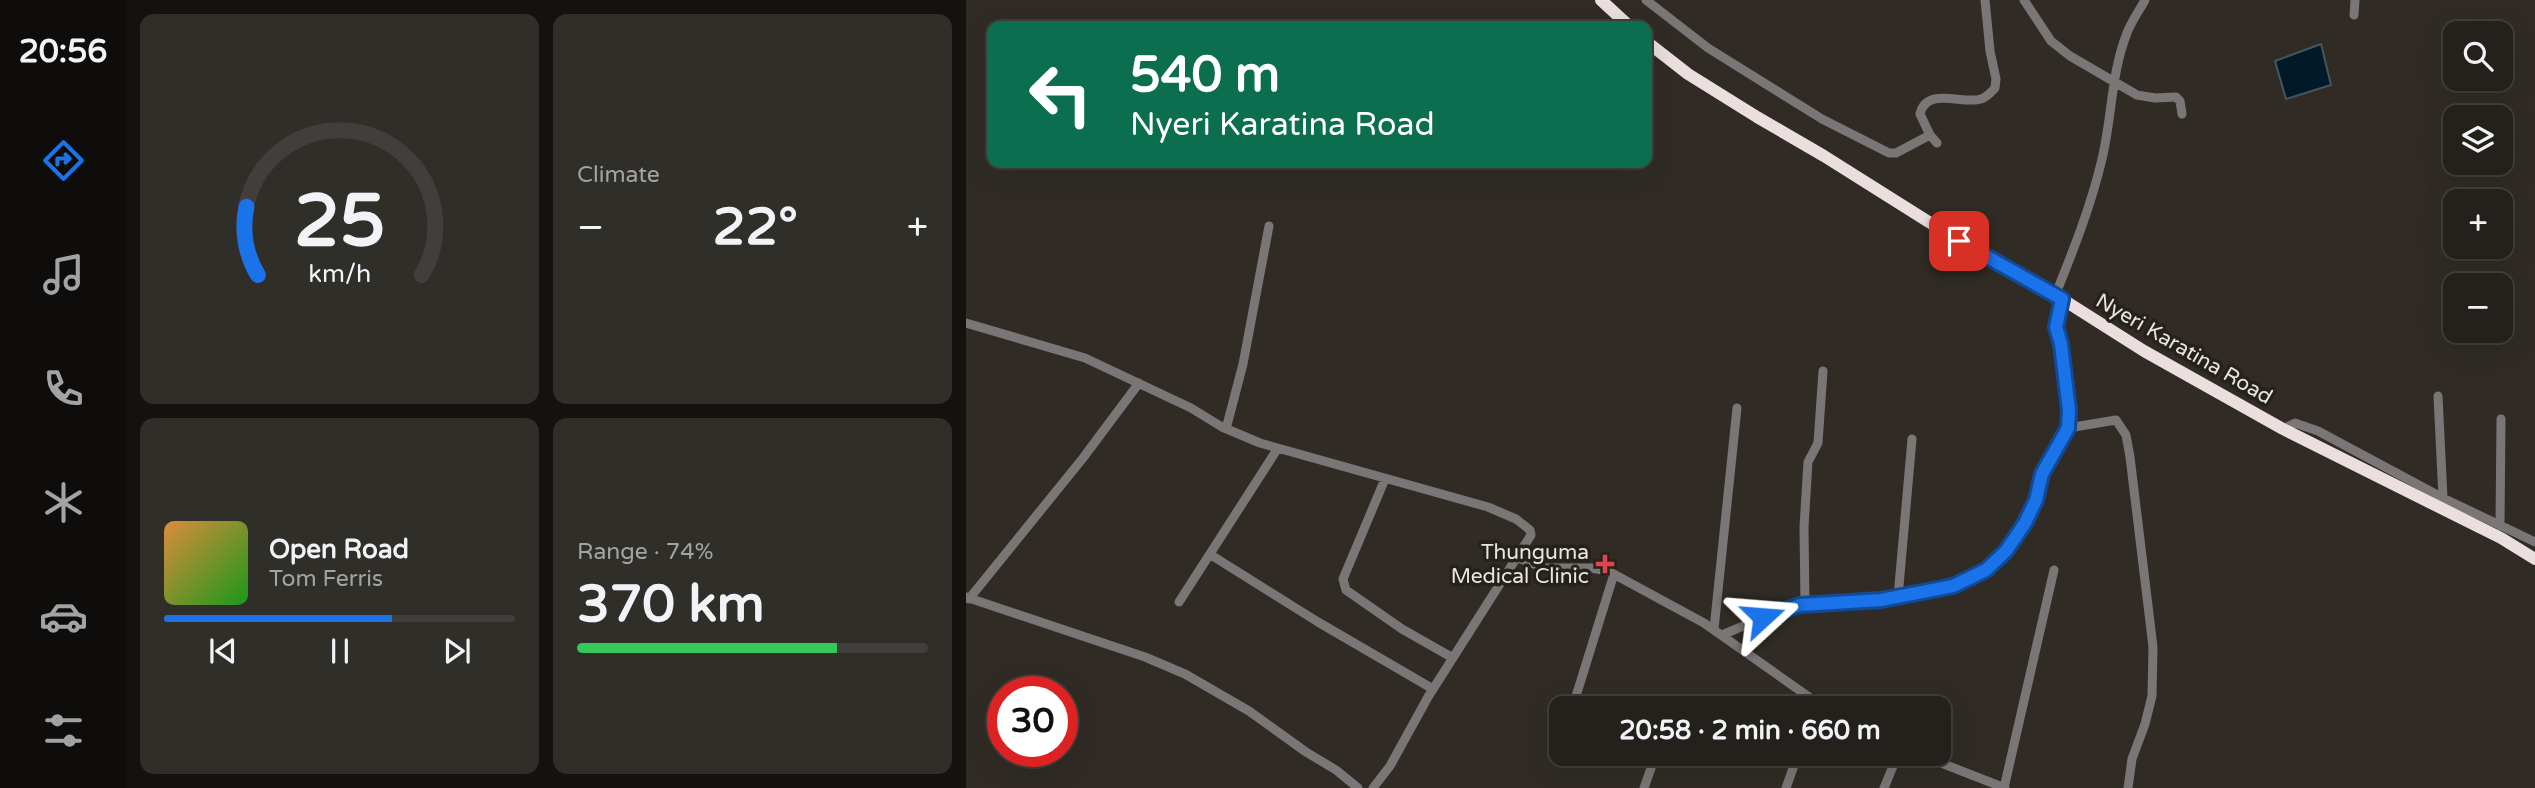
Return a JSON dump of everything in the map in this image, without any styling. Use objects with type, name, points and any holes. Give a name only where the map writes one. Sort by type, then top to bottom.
[{"type":"highway","points":[[1601,0],[1624,21]]},
{"type":"highway","name":"Nyeri Karatina Road","points":[[1652,46],[1688,74],[1756,117],[1825,156],[1959,241],[2144,351],[2283,429],[2501,538],[2535,559]]},
{"type":"street","points":[[1646,0],[1708,48],[1822,119],[1883,150],[1896,153],[1930,135]]},
{"type":"street","points":[[1937,143],[1920,114],[1921,108],[1927,102],[1935,98],[1979,100],[1995,88],[1985,0]]},
{"type":"street","points":[[2024,0],[2051,41],[2070,56],[2137,94],[2155,98],[2176,97],[2180,100],[2182,114]]},
{"type":"street","points":[[1718,632],[1783,609],[1898,597],[1953,586],[1986,570],[2025,523],[2036,500],[2042,474],[2068,428],[2069,411],[2061,344],[2056,327],[2058,298],[2092,197],[2109,127],[2114,83],[2127,32],[2145,0]]},
{"type":"street","points":[[2354,15],[2355,0]]},
{"type":"street","points":[[1226,429],[1243,364],[1269,226]]},
{"type":"street","points":[[966,323],[1063,350],[1139,383],[1226,429],[1278,448],[1488,508],[1526,525],[1531,535],[1433,689],[1390,766],[1373,788]]},
{"type":"street","points":[[1805,605],[1804,527],[1808,462],[1818,443],[1823,371]]},
{"type":"street","points":[[1139,383],[1083,458],[968,598],[1145,657],[1185,674],[1249,711],[1358,788]]},
{"type":"street","points":[[2438,396],[2443,498]]},
{"type":"street","points":[[1718,632],[1737,408]]},
{"type":"street","points":[[2500,526],[2501,419]]},
{"type":"street","points":[[2068,428],[2116,420],[2126,435],[2130,457],[2154,671],[2152,696],[2132,759],[2128,788]]},
{"type":"street","points":[[2283,429],[2288,425],[2302,424],[2443,498],[2535,542]]},
{"type":"street","points":[[1898,597],[1912,439]]},
{"type":"street","points":[[1179,602],[1278,448]]},
{"type":"street","points":[[1385,479],[1343,579],[1346,590],[1402,629],[1453,658]]},
{"type":"street","points":[[1211,555],[1433,689]]},
{"type":"street","points":[[1516,557],[1544,568],[1600,569],[1614,574],[1718,632],[1804,696]]},
{"type":"street","points":[[1949,766],[2005,788],[2054,570]]},
{"type":"street","points":[[1576,696],[1614,574]]},
{"type":"street","points":[[1644,788],[1652,766]]},
{"type":"street","points":[[1786,788],[1794,766]]},
{"type":"street","points":[[1884,788],[1893,766]]},
{"type":"water","points":[[2321,44],[2331,85],[2286,99],[2275,61]]},
{"type":"place","name":"Thunguma Medical Clinic","points":[[1605,564]]},
{"type":"route","points":[[1763,617],[1800,605],[1881,600],[1953,586],[1986,570],[2006,551],[2025,523],[2036,500],[2042,474],[2068,428],[2069,411],[2061,344],[2056,327],[2062,299],[1959,241]]}]
